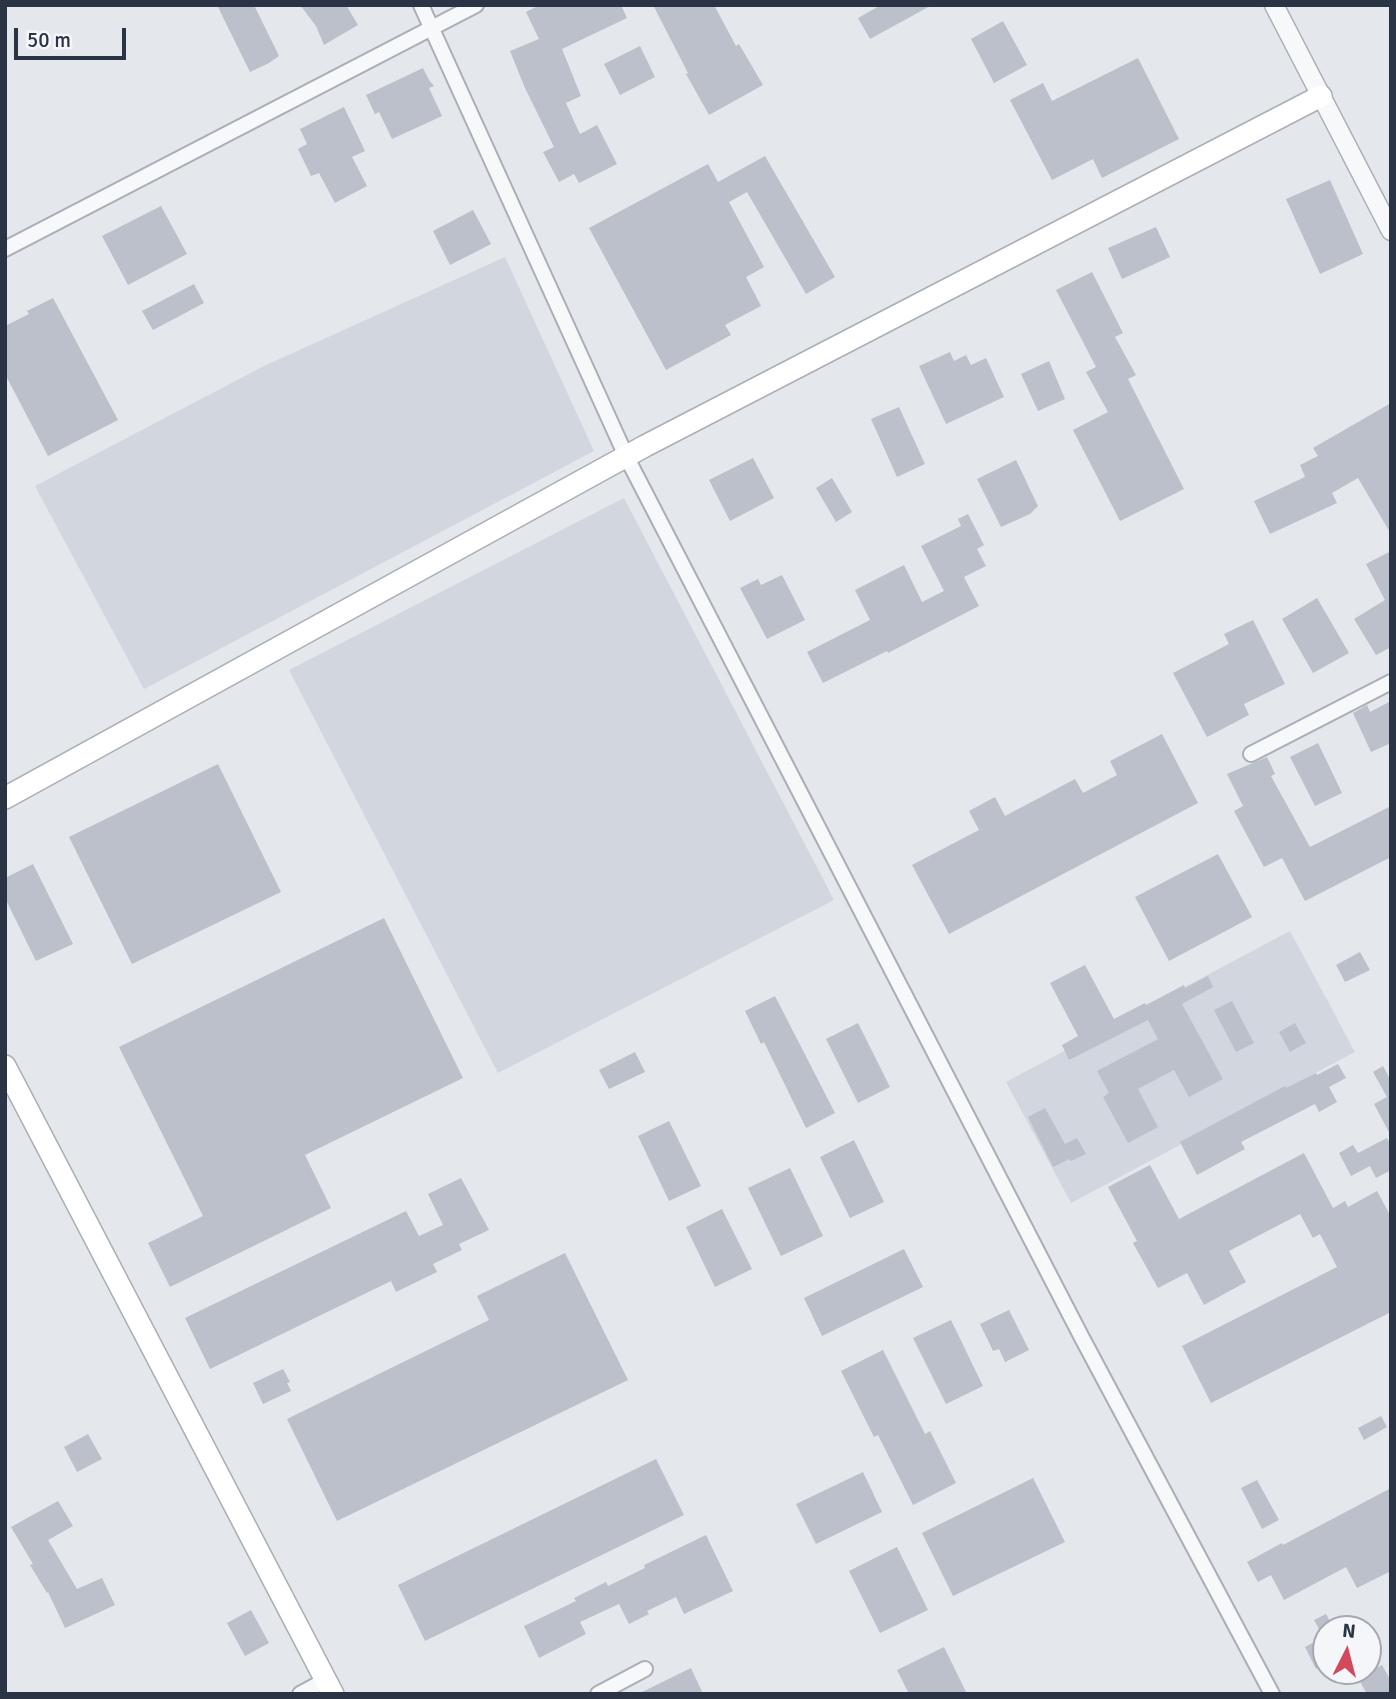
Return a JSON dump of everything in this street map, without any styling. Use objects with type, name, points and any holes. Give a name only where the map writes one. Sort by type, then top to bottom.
[{"type":"main road","points":[[5,798],[626,456],[1321,96]]},
{"type":"main road","points":[[5,1066],[330,1687]]},
{"type":"street","points":[[421,5],[626,456],[1081,1336],[1272,1694]]},
{"type":"street","points":[[5,249],[476,5]]},
{"type":"street","points":[[1273,5],[1391,231]]},
{"type":"street","points":[[1251,754],[1391,682]]},
{"type":"street","points":[[598,1694],[645,1669]]},
{"type":"street","points":[[300,1694],[330,1687]]},
{"type":"shaded area","points":[[505,257],[594,451],[144,689],[35,486],[264,366]]},
{"type":"shaded area","points":[[624,498],[834,900],[498,1073],[289,670]]},
{"type":"shaded area","points":[[1290,931],[1355,1052],[1071,1203],[1006,1082]]},
{"type":"building","points":[[217,5],[254,5],[279,56],[250,72]]},
{"type":"building","points":[[300,5],[346,5],[358,25],[324,45],[316,26]]},
{"type":"building","points":[[540,5],[621,5],[627,18],[562,49],[581,96],[566,103],[580,134],[597,125],[617,164],[579,183],[574,174],[559,182],[543,152],[554,147],[510,51],[539,39],[526,12]]},
{"type":"building","points":[[653,5],[714,5],[736,46],[739,44],[763,85],[709,115]]},
{"type":"building","points":[[881,5],[932,5],[870,39],[858,18]]},
{"type":"building","points":[[1003,21],[1027,65],[994,83],[971,39]]},
{"type":"building","points":[[640,46],[655,77],[620,95],[604,64]]},
{"type":"building","points":[[1138,58],[1179,139],[1102,178],[1093,159],[1052,180],[1010,100],[1043,83],[1052,101]]},
{"type":"building","points":[[423,68],[434,86],[429,88],[442,116],[392,139],[379,112],[375,114],[366,95]]},
{"type":"building","points":[[344,107],[365,151],[352,157],[367,186],[335,203],[319,173],[311,176],[298,149],[307,144],[300,129]]},
{"type":"building","points":[[765,156],[835,277],[806,294],[747,192],[729,202],[764,267],[746,277],[761,306],[725,325],[731,335],[666,370],[589,228],[708,164],[718,182]]},
{"type":"building","points":[[1330,180],[1363,254],[1320,274],[1286,199]]},
{"type":"building","points":[[161,206],[187,254],[128,285],[102,236]]},
{"type":"building","points":[[473,210],[491,244],[450,265],[433,231]]},
{"type":"building","points":[[1156,227],[1170,257],[1122,279],[1108,248]]},
{"type":"building","points":[[1092,272],[1123,333],[1115,337],[1136,375],[1128,379],[1184,489],[1120,521],[1073,430],[1108,412],[1086,372],[1096,367],[1056,290]]},
{"type":"building","points":[[194,284],[204,303],[153,330],[142,311]]},
{"type":"building","points":[[53,298],[118,420],[48,456],[5,374],[5,326]]},
{"type":"building","points":[[950,352],[954,361],[966,355],[971,365],[986,358],[1004,397],[946,424],[919,366]]},
{"type":"building","points":[[1049,361],[1065,399],[1038,411],[1021,374]]},
{"type":"building","points":[[1391,403],[1391,534],[1358,478],[1332,493],[1337,503],[1270,534],[1254,501],[1305,477],[1300,465],[1318,456],[1313,448]]},
{"type":"building","points":[[899,407],[925,464],[897,477],[871,419]]},
{"type":"building","points":[[753,458],[774,498],[730,521],[709,480]]},
{"type":"building","points":[[1016,460],[1038,506],[1030,514],[1001,527],[977,479]]},
{"type":"building","points":[[832,478],[852,512],[836,522],[816,488]]},
{"type":"building","points":[[968,514],[984,545],[977,549],[986,566],[964,577],[979,606],[823,683],[807,652],[870,620],[855,590],[904,565],[922,602],[944,591],[921,546],[961,526],[958,519]]},
{"type":"building","points":[[1391,551],[1391,647],[1376,655],[1354,619],[1385,600],[1366,564]]},
{"type":"building","points":[[782,575],[805,620],[767,639],[740,588],[758,579],[761,585]]},
{"type":"building","points":[[1317,598],[1349,653],[1313,673],[1282,619]]},
{"type":"building","points":[[1253,620],[1285,684],[1244,704],[1249,715],[1207,737],[1173,673],[1229,644],[1224,634]]},
{"type":"building","points":[[1391,701],[1391,743],[1371,752],[1353,713],[1367,705],[1370,712]]},
{"type":"building","points":[[1162,734],[1198,803],[949,934],[912,865],[979,830],[969,811],[995,797],[1005,816],[1075,779],[1083,793],[1117,775],[1110,761]]},
{"type":"building","points":[[1318,743],[1342,793],[1315,806],[1290,757]]},
{"type":"building","points":[[1267,757],[1275,774],[1271,776],[1310,847],[1391,806],[1391,857],[1305,901],[1282,858],[1264,867],[1234,811],[1243,806],[1227,774]]},
{"type":"building","points":[[218,764],[281,892],[132,964],[69,837]]},
{"type":"building","points":[[1218,854],[1252,917],[1169,961],[1135,897]]},
{"type":"building","points":[[33,864],[73,944],[36,961],[5,898],[5,878]]},
{"type":"building","points":[[384,918],[463,1078],[305,1155],[331,1208],[170,1287],[148,1243],[203,1216],[119,1047]]},
{"type":"building","points":[[1360,952],[1370,970],[1345,982],[1336,965]]},
{"type":"building","points":[[1085,965],[1114,1019],[1208,976],[1213,987],[1182,1004],[1223,1079],[1189,1097],[1174,1070],[1138,1089],[1158,1127],[1128,1143],[1103,1097],[1109,1093],[1097,1071],[1158,1039],[1148,1020],[1069,1060],[1062,1045],[1078,1036],[1050,983]]},
{"type":"building","points":[[775,996],[835,1113],[806,1128],[764,1042],[761,1044],[745,1011]]},
{"type":"building","points":[[1232,1001],[1254,1043],[1236,1052],[1214,1010]]},
{"type":"building","points":[[858,1023],[890,1087],[858,1103],[826,1039]]},
{"type":"building","points":[[1295,1023],[1306,1043],[1290,1052],[1279,1032]]},
{"type":"building","points":[[635,1052],[645,1072],[609,1089],[599,1070]]},
{"type":"building","points":[[1338,1064],[1346,1078],[1329,1087],[1337,1102],[1319,1112],[1315,1104],[1241,1142],[1245,1149],[1197,1175],[1180,1142],[1285,1086],[1286,1088]]},
{"type":"building","points":[[1383,1066],[1391,1081],[1391,1136],[1374,1104],[1387,1097],[1373,1072]]},
{"type":"building","points":[[1045,1108],[1065,1144],[1077,1138],[1086,1154],[1053,1167],[1028,1117]]},
{"type":"building","points":[[669,1121],[701,1186],[669,1201],[638,1136]]},
{"type":"building","points":[[1387,1138],[1391,1145],[1391,1170],[1376,1178],[1370,1166],[1351,1176],[1339,1153],[1353,1145],[1358,1153]]},
{"type":"building","points":[[854,1140],[884,1202],[850,1218],[820,1157]]},
{"type":"building","points":[[1304,1153],[1333,1208],[1345,1201],[1348,1207],[1377,1191],[1391,1217],[1391,1312],[1211,1403],[1182,1346],[1337,1267],[1320,1234],[1313,1238],[1300,1214],[1229,1251],[1246,1282],[1204,1305],[1187,1273],[1158,1288],[1133,1243],[1137,1241],[1108,1187],[1150,1165],[1179,1219]]},
{"type":"building","points":[[790,1168],[823,1236],[781,1256],[748,1188]]},
{"type":"building","points":[[461,1178],[489,1230],[459,1244],[462,1250],[433,1264],[437,1272],[396,1292],[391,1281],[210,1369],[185,1318],[406,1211],[419,1236],[443,1225],[428,1194]]},
{"type":"building","points":[[722,1209],[752,1269],[715,1287],[686,1227]]},
{"type":"building","points":[[904,1249],[923,1287],[822,1336],[804,1298]]},
{"type":"building","points":[[565,1253],[628,1380],[337,1521],[287,1419],[489,1320],[477,1296]]},
{"type":"building","points":[[1009,1310],[1029,1350],[1005,1362],[999,1349],[993,1351],[980,1324]]},
{"type":"building","points":[[951,1320],[983,1386],[946,1404],[913,1338]]},
{"type":"building","points":[[883,1350],[925,1434],[930,1431],[956,1483],[913,1505],[878,1435],[874,1437],[841,1371]]},
{"type":"building","points":[[283,1369],[290,1382],[287,1383],[291,1391],[263,1404],[253,1383]]},
{"type":"building","points":[[1381,1416],[1387,1427],[1364,1440],[1358,1428]]},
{"type":"building","points":[[88,1434],[102,1459],[77,1472],[64,1447]]},
{"type":"building","points":[[656,1459],[684,1515],[425,1641],[398,1585]]},
{"type":"building","points":[[863,1472],[882,1512],[816,1544],[796,1504]]},
{"type":"building","points":[[1033,1478],[1065,1542],[953,1596],[922,1533]]},
{"type":"building","points":[[1257,1480],[1279,1520],[1262,1529],[1241,1488]]},
{"type":"building","points":[[1391,1488],[1391,1571],[1357,1588],[1346,1567],[1284,1600],[1271,1575],[1258,1582],[1247,1562]]},
{"type":"building","points":[[58,1501],[73,1526],[48,1540],[77,1589],[102,1578],[115,1605],[65,1628],[11,1527]]},
{"type":"building","points":[[706,1535],[733,1591],[684,1614],[676,1597],[647,1611],[649,1614],[629,1624],[619,1604],[580,1622],[586,1634],[539,1658],[524,1626],[576,1601],[574,1598],[606,1582],[608,1586]]},
{"type":"building","points":[[897,1547],[928,1610],[880,1633],[849,1571]]},
{"type":"building","points":[[251,1610],[269,1643],[245,1656],[227,1623]]},
{"type":"building","points":[[1312,1643],[1312,1661],[1305,1647]]},
{"type":"building","points":[[944,1647],[967,1694],[909,1694],[897,1670]]},
{"type":"building","points":[[1382,1665],[1391,1681],[1391,1694],[1367,1694],[1362,1685],[1382,1685]]},
{"type":"building","points":[[691,1668],[703,1694],[638,1694]]}]
